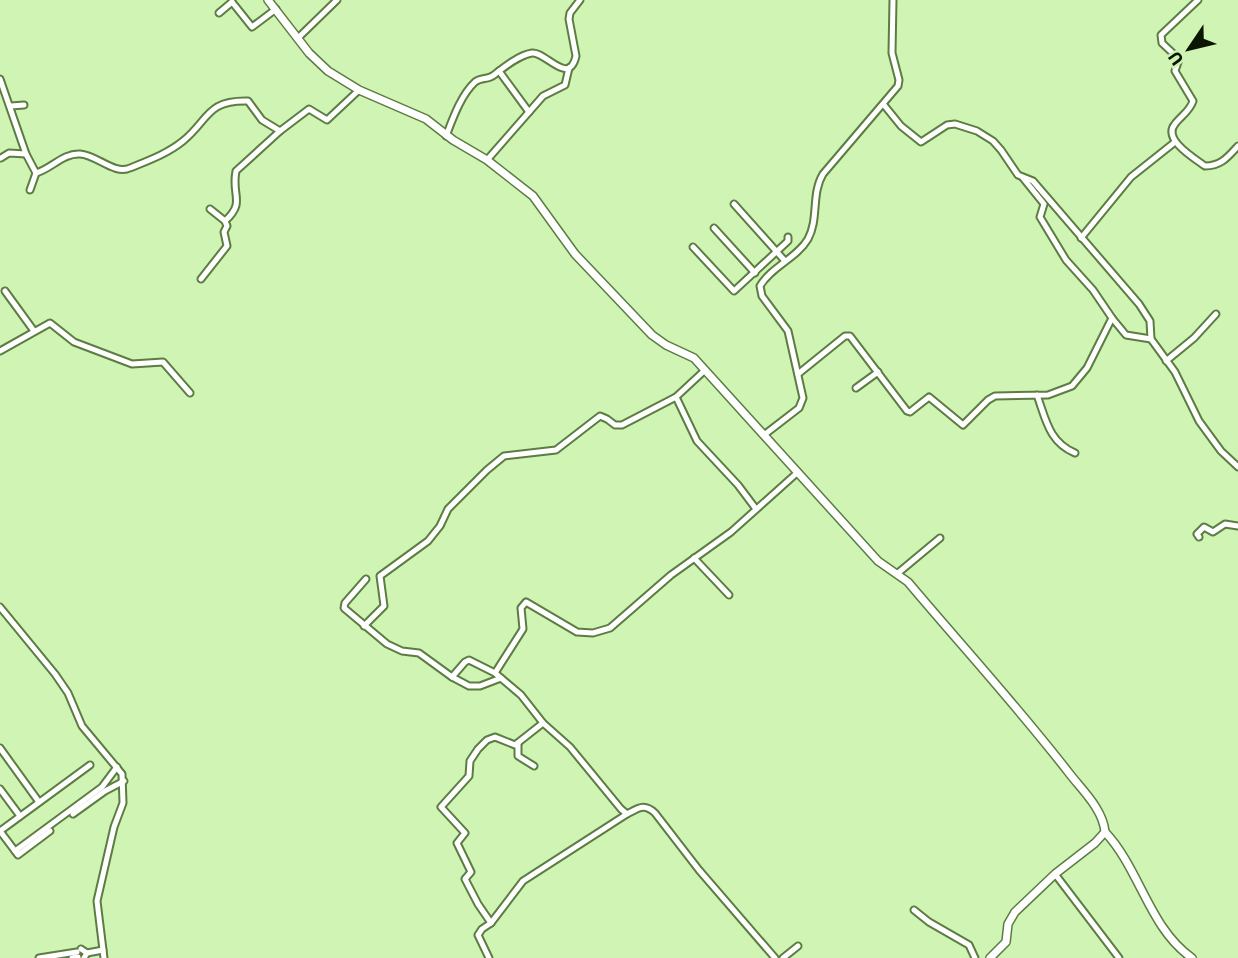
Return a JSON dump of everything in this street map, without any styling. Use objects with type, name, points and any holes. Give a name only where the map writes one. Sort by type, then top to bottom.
[{"type":"street","points":[[268,0],[322,66],[359,90],[422,116],[446,135],[487,160],[537,200],[575,254],[652,335],[672,348],[692,356],[878,561],[898,573],[1053,753],[1101,816],[1105,832],[1128,862],[1146,900],[1170,940],[1192,958]]},
{"type":"street","points":[[298,38],[337,0]]},
{"type":"street","points":[[487,160],[543,96],[564,86],[576,56],[570,13],[580,0]]},
{"type":"street","points":[[765,436],[801,407],[803,398],[788,331],[759,290],[763,281],[807,242],[811,233],[816,191],[823,174],[884,105],[899,82],[892,53],[893,0]]},
{"type":"street","points":[[1198,0],[1162,33],[1160,38],[1179,59],[1175,71],[1193,101],[1191,107],[1172,127],[1171,133],[1175,142],[1205,166],[1218,164],[1238,146]]},
{"type":"street","points":[[219,13],[233,1],[252,27],[276,9]]},
{"type":"street","points":[[446,135],[454,115],[473,84],[480,78],[492,77],[532,53],[544,56],[559,67],[569,68]]},
{"type":"street","points":[[499,71],[529,112]]},
{"type":"street","points":[[0,79],[26,154],[36,173]]},
{"type":"street","points":[[225,221],[237,207],[234,191],[236,171],[309,109],[327,120],[359,90]]},
{"type":"street","points":[[30,190],[36,173],[77,153],[96,158],[119,171],[127,170],[183,141],[211,109],[238,101],[248,101],[262,120],[280,131]]},
{"type":"street","points":[[884,105],[901,126],[921,142],[947,125],[955,124],[977,131],[993,141],[1018,175],[1033,181],[1144,312],[1150,321],[1151,338],[1175,372],[1199,421],[1221,451],[1238,467]]},
{"type":"street","points":[[11,106],[24,106]]},
{"type":"street","points":[[1081,238],[1131,177],[1175,142]]},
{"type":"street","points":[[1,158],[9,153],[26,154]]},
{"type":"street","points":[[1023,178],[1044,204],[1040,217],[1066,260],[1093,289],[1112,318],[1126,335],[1151,338]]},
{"type":"street","points":[[734,204],[785,261]]},
{"type":"street","points":[[201,279],[227,246],[225,221],[210,208]]},
{"type":"street","points":[[714,228],[754,273]]},
{"type":"street","points":[[694,247],[733,291],[778,252],[788,241],[788,237]]},
{"type":"street","points":[[5,291],[34,331]]},
{"type":"street","points":[[1166,360],[1194,338],[1216,314]]},
{"type":"street","points":[[798,374],[847,335],[907,411],[929,397],[961,425],[966,424],[991,397],[1062,391],[1081,377],[1112,318]]},
{"type":"street","points":[[0,351],[50,323],[74,342],[131,364],[163,362],[190,393]]},
{"type":"street","points":[[364,626],[384,606],[380,576],[428,541],[440,526],[448,509],[486,470],[504,456],[556,450],[600,416],[618,426],[676,397],[704,371]]},
{"type":"street","points":[[856,388],[878,372]]},
{"type":"street","points":[[1037,395],[1051,434],[1057,443],[1075,453]]},
{"type":"street","points":[[676,397],[697,441],[738,485],[756,509]]},
{"type":"street","points":[[366,579],[344,606],[364,626],[396,648],[419,653],[452,677],[472,687],[498,676],[521,633],[521,608],[526,603],[577,632],[602,631],[617,623],[649,592],[731,533],[798,472]]},
{"type":"street","points":[[1199,537],[1197,534],[1204,527],[1213,532],[1225,524],[1238,526]]},
{"type":"street","points":[[898,573],[940,538]]},
{"type":"street","points":[[695,558],[729,596]]},
{"type":"street","points":[[0,607],[55,674],[68,693],[82,726],[117,767],[124,781],[123,803],[114,827],[98,893],[104,958]]},
{"type":"street","points":[[452,677],[464,662],[469,660],[498,676],[527,701],[543,723],[570,747],[609,797],[627,814]]},
{"type":"street","points":[[491,923],[465,879],[471,872],[457,843],[465,833],[442,807],[469,776],[470,761],[487,740],[495,737],[510,745],[518,743],[543,723]]},
{"type":"street","points":[[518,743],[517,757],[534,766]]},
{"type":"street","points":[[0,748],[40,802]]},
{"type":"street","points":[[50,831],[18,855],[0,831],[90,765]]},
{"type":"street","points":[[15,851],[102,787],[117,767]]},
{"type":"street","points":[[73,814],[105,790],[124,781]]},
{"type":"street","points":[[0,789],[20,816]]},
{"type":"street","points":[[489,958],[478,935],[491,923],[523,881],[643,806],[655,813],[699,870],[775,958]]},
{"type":"street","points":[[990,958],[1006,942],[1012,916],[1055,874],[1096,843],[1105,832]]},
{"type":"street","points":[[1055,874],[1119,958]]},
{"type":"street","points":[[914,910],[969,946],[974,950],[975,958]]},
{"type":"street","points":[[783,958],[798,946]]},
{"type":"street","points":[[39,958],[80,956],[103,950]]}]
